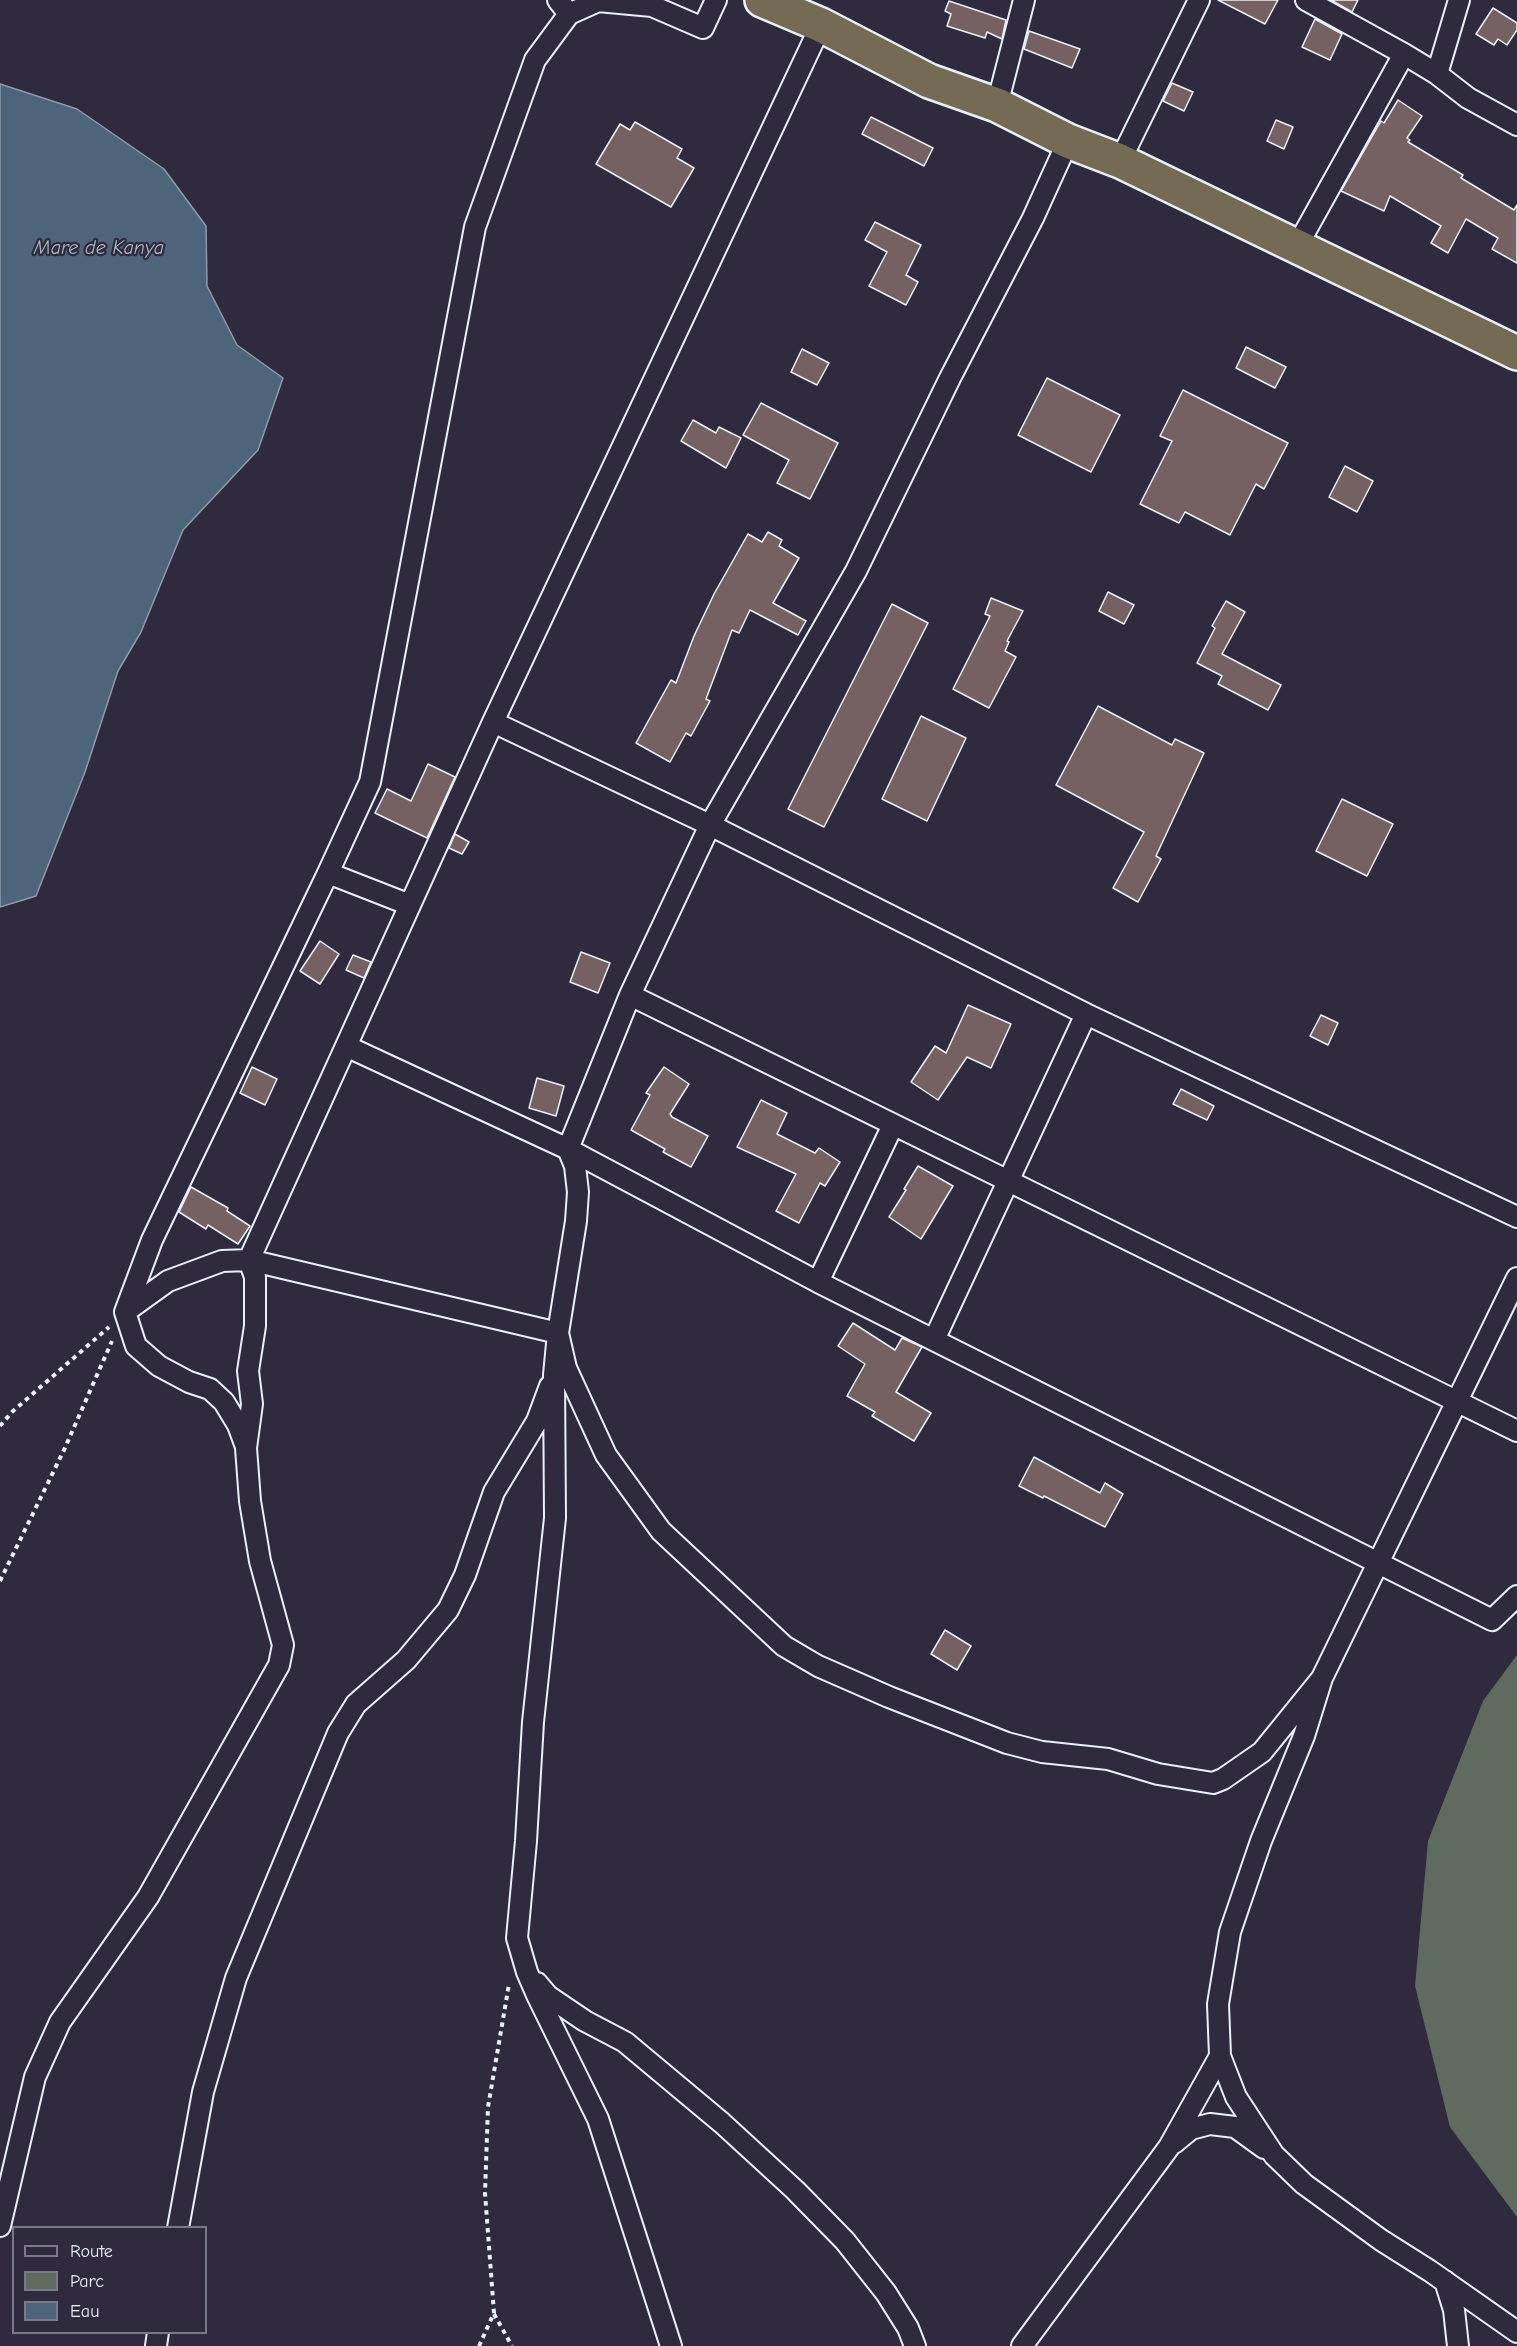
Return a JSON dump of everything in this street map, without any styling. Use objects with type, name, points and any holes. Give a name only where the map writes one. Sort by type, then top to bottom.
[{"type":"highway","points":[[782,4],[929,81],[997,105],[1068,141],[1120,161],[1517,353]]},
{"type":"street","points":[[246,1448],[238,1425],[224,1402],[210,1389],[189,1382],[159,1365],[136,1346],[125,1312],[152,1240],[370,782],[475,227],[536,60],[563,7],[598,1],[652,6],[703,28],[716,0]]},
{"type":"street","points":[[997,105],[1024,0]]},
{"type":"street","points":[[1120,161],[1199,0]]},
{"type":"street","points":[[1306,0],[1404,54],[1437,74],[1468,98],[1517,125]]},
{"type":"street","points":[[1437,74],[1459,0]]},
{"type":"street","points":[[0,2226],[35,2077],[60,2022],[148,1897],[279,1665],[283,1645],[260,1561],[250,1501],[246,1448],[252,1404],[248,1371],[255,1326],[255,1277],[249,1260],[493,722],[821,25]]},
{"type":"street","points":[[1296,248],[1404,54]]},
{"type":"street","points":[[670,2346],[598,2119],[527,1972],[517,1938],[526,1841],[533,1722],[555,1518],[554,1375],[578,1192],[575,1166],[568,1149],[630,995],[710,825],[856,571],[950,378],[1033,218],[1068,141]]},
{"type":"street","points":[[493,722],[710,825],[1086,1014],[1517,1217]]},
{"type":"street","points":[[328,873],[410,905]]},
{"type":"street","points":[[630,995],[1517,1431]]},
{"type":"street","points":[[934,1340],[1086,1014]]},
{"type":"street","points":[[346,1046],[568,1149],[818,1282],[1492,1620],[1517,1596]]},
{"type":"street","points":[[818,1282],[893,1125]]},
{"type":"street","points":[[125,1312],[168,1281],[222,1261],[249,1260],[558,1333]]},
{"type":"street","points":[[1274,2155],[1236,2097],[1220,2056],[1218,2004],[1230,1932],[1261,1841],[1304,1736],[1322,1678],[1517,1278]]},
{"type":"street","points":[[558,1333],[566,1368],[606,1455],[661,1531],[784,1646],[819,1666],[889,1697],[1007,1743],[1042,1752],[1108,1759],[1158,1774],[1214,1783],[1262,1752],[1322,1678]]},
{"type":"street","points":[[178,2226],[203,2092],[236,1978],[338,1733],[356,1704],[406,1660],[448,1610],[465,1575],[494,1492],[537,1421],[554,1375]]},
{"type":"street","points":[[527,1972],[548,1996],[585,2021],[625,2042],[722,2123],[795,2190],[845,2241],[886,2293],[908,2328],[915,2346]]},
{"type":"street","points":[[1022,2346],[1169,2146],[1220,2056]]},
{"type":"street","points":[[1169,2146],[1191,2129],[1210,2124],[1235,2127],[1274,2155],[1304,2184],[1381,2241],[1445,2281],[1517,2332]]},
{"type":"street","points":[[1445,2281],[1454,2310],[1458,2346]]},
{"type":"path","points":[[0,1426],[12,1412],[125,1312]]},
{"type":"path","points":[[0,1581],[64,1450],[125,1312]]},
{"type":"path","points":[[510,1982],[488,2107],[485,2193],[494,2313],[512,2346]]},
{"type":"path","points":[[478,2346],[494,2313]]},
{"type":"green space","points":[[1517,1655],[1517,2217],[1450,2127],[1415,1986],[1428,1841],[1483,1701]]},
{"type":"water","name":"Mare de Kanya","points":[[0,84],[77,109],[164,169],[206,226],[207,286],[237,345],[283,378],[258,450],[183,530],[141,632],[118,671],[85,772],[36,896],[0,907]]},
{"type":"building","points":[[1218,0],[1278,0],[1265,24]]},
{"type":"building","points":[[1331,0],[1358,0],[1352,12]]},
{"type":"building","points":[[949,1],[1006,20],[1002,39],[987,32],[985,38],[947,26],[951,14],[945,11]]},
{"type":"building","points":[[1493,8],[1517,23],[1517,30],[1507,45],[1498,39],[1494,45],[1476,34]]},
{"type":"building","points":[[1315,19],[1342,34],[1330,60],[1302,47]]},
{"type":"building","points":[[1029,31],[1080,49],[1072,68],[1024,49]]},
{"type":"building","points":[[1172,83],[1193,92],[1184,111],[1163,101]]},
{"type":"building","points":[[1398,100],[1422,116],[1407,138],[1410,140],[1408,142],[1463,175],[1461,178],[1514,210],[1517,205],[1517,263],[1492,249],[1498,238],[1466,219],[1448,253],[1431,243],[1441,226],[1390,196],[1384,211],[1341,191],[1381,121],[1384,123]]},
{"type":"building","points":[[871,117],[933,148],[924,166],[862,134]]},
{"type":"building","points":[[1276,120],[1293,127],[1284,149],[1267,141]]},
{"type":"building","points":[[635,122],[682,149],[677,158],[694,168],[671,207],[596,164],[620,124],[630,130]]},
{"type":"building","points":[[875,222],[921,245],[906,275],[918,282],[906,305],[869,286],[887,252],[865,240]]},
{"type":"building","points":[[1246,347],[1286,367],[1275,388],[1236,368]]},
{"type":"building","points":[[802,349],[829,363],[817,385],[791,372]]},
{"type":"building","points":[[1047,378],[1120,415],[1091,472],[1018,435]]},
{"type":"building","points":[[1183,390],[1288,443],[1264,489],[1256,484],[1230,535],[1185,512],[1179,523],[1140,504],[1172,441],[1160,436]]},
{"type":"building","points":[[761,403],[838,443],[810,499],[777,483],[789,460],[743,435]]},
{"type":"building","points":[[693,420],[716,433],[719,427],[741,438],[726,468],[681,441]]},
{"type":"building","points":[[1345,466],[1373,481],[1357,512],[1329,497]]},
{"type":"building","points":[[768,532],[782,540],[779,546],[799,558],[773,603],[806,621],[798,635],[750,610],[739,633],[732,630],[706,699],[710,701],[691,736],[686,733],[670,762],[636,743],[671,680],[676,683],[694,636],[714,594],[748,534],[762,542]]},
{"type":"building","points":[[1108,592],[1134,605],[1124,624],[1099,611]]},
{"type":"building","points":[[991,598],[1023,611],[1007,641],[1009,642],[1005,651],[1016,657],[989,708],[953,689],[990,616],[985,614]]},
{"type":"building","points":[[1226,601],[1245,612],[1222,654],[1281,685],[1268,710],[1218,684],[1222,676],[1197,663],[1215,628],[1212,626]]},
{"type":"building","points":[[892,604],[928,623],[824,827],[788,809]]},
{"type":"building","points":[[1098,706],[1172,745],[1175,739],[1204,753],[1156,856],[1161,859],[1138,902],[1113,888],[1144,832],[1056,785]]},
{"type":"building","points":[[921,716],[966,738],[927,821],[882,799]]},
{"type":"building","points":[[428,764],[455,777],[427,838],[375,813],[387,789],[411,801]]},
{"type":"building","points":[[1342,799],[1393,824],[1367,876],[1316,851]]},
{"type":"building","points":[[455,834],[469,842],[462,854],[449,848]]},
{"type":"building","points":[[320,941],[339,954],[320,984],[300,971]]},
{"type":"building","points":[[581,952],[610,963],[598,993],[570,982]]},
{"type":"building","points":[[353,955],[371,962],[364,978],[346,970]]},
{"type":"building","points":[[968,1005],[1011,1024],[991,1068],[967,1057],[938,1100],[911,1082],[935,1046],[946,1053]]},
{"type":"building","points":[[1321,1015],[1338,1023],[1328,1045],[1310,1036]]},
{"type":"building","points":[[252,1067],[277,1079],[265,1105],[240,1093]]},
{"type":"building","points":[[664,1067],[689,1084],[670,1114],[708,1136],[691,1167],[663,1152],[665,1149],[631,1130],[650,1095],[646,1093]]},
{"type":"building","points":[[537,1078],[564,1086],[556,1116],[529,1108]]},
{"type":"building","points":[[1181,1089],[1214,1106],[1207,1120],[1173,1104]]},
{"type":"building","points":[[761,1100],[787,1113],[777,1134],[815,1153],[819,1148],[840,1162],[825,1186],[820,1183],[799,1223],[776,1211],[796,1174],[737,1147]]},
{"type":"building","points":[[918,1166],[953,1186],[921,1239],[889,1217]]},
{"type":"building","points":[[191,1187],[228,1208],[227,1211],[250,1226],[238,1244],[208,1225],[206,1229],[179,1212]]},
{"type":"building","points":[[853,1323],[895,1350],[902,1338],[922,1347],[896,1392],[931,1413],[914,1441],[872,1416],[875,1412],[847,1396],[865,1364],[838,1346]]},
{"type":"building","points":[[1034,1457],[1100,1493],[1105,1483],[1123,1494],[1105,1527],[1019,1486]]},
{"type":"building","points":[[945,1630],[971,1646],[957,1670],[931,1654]]}]
